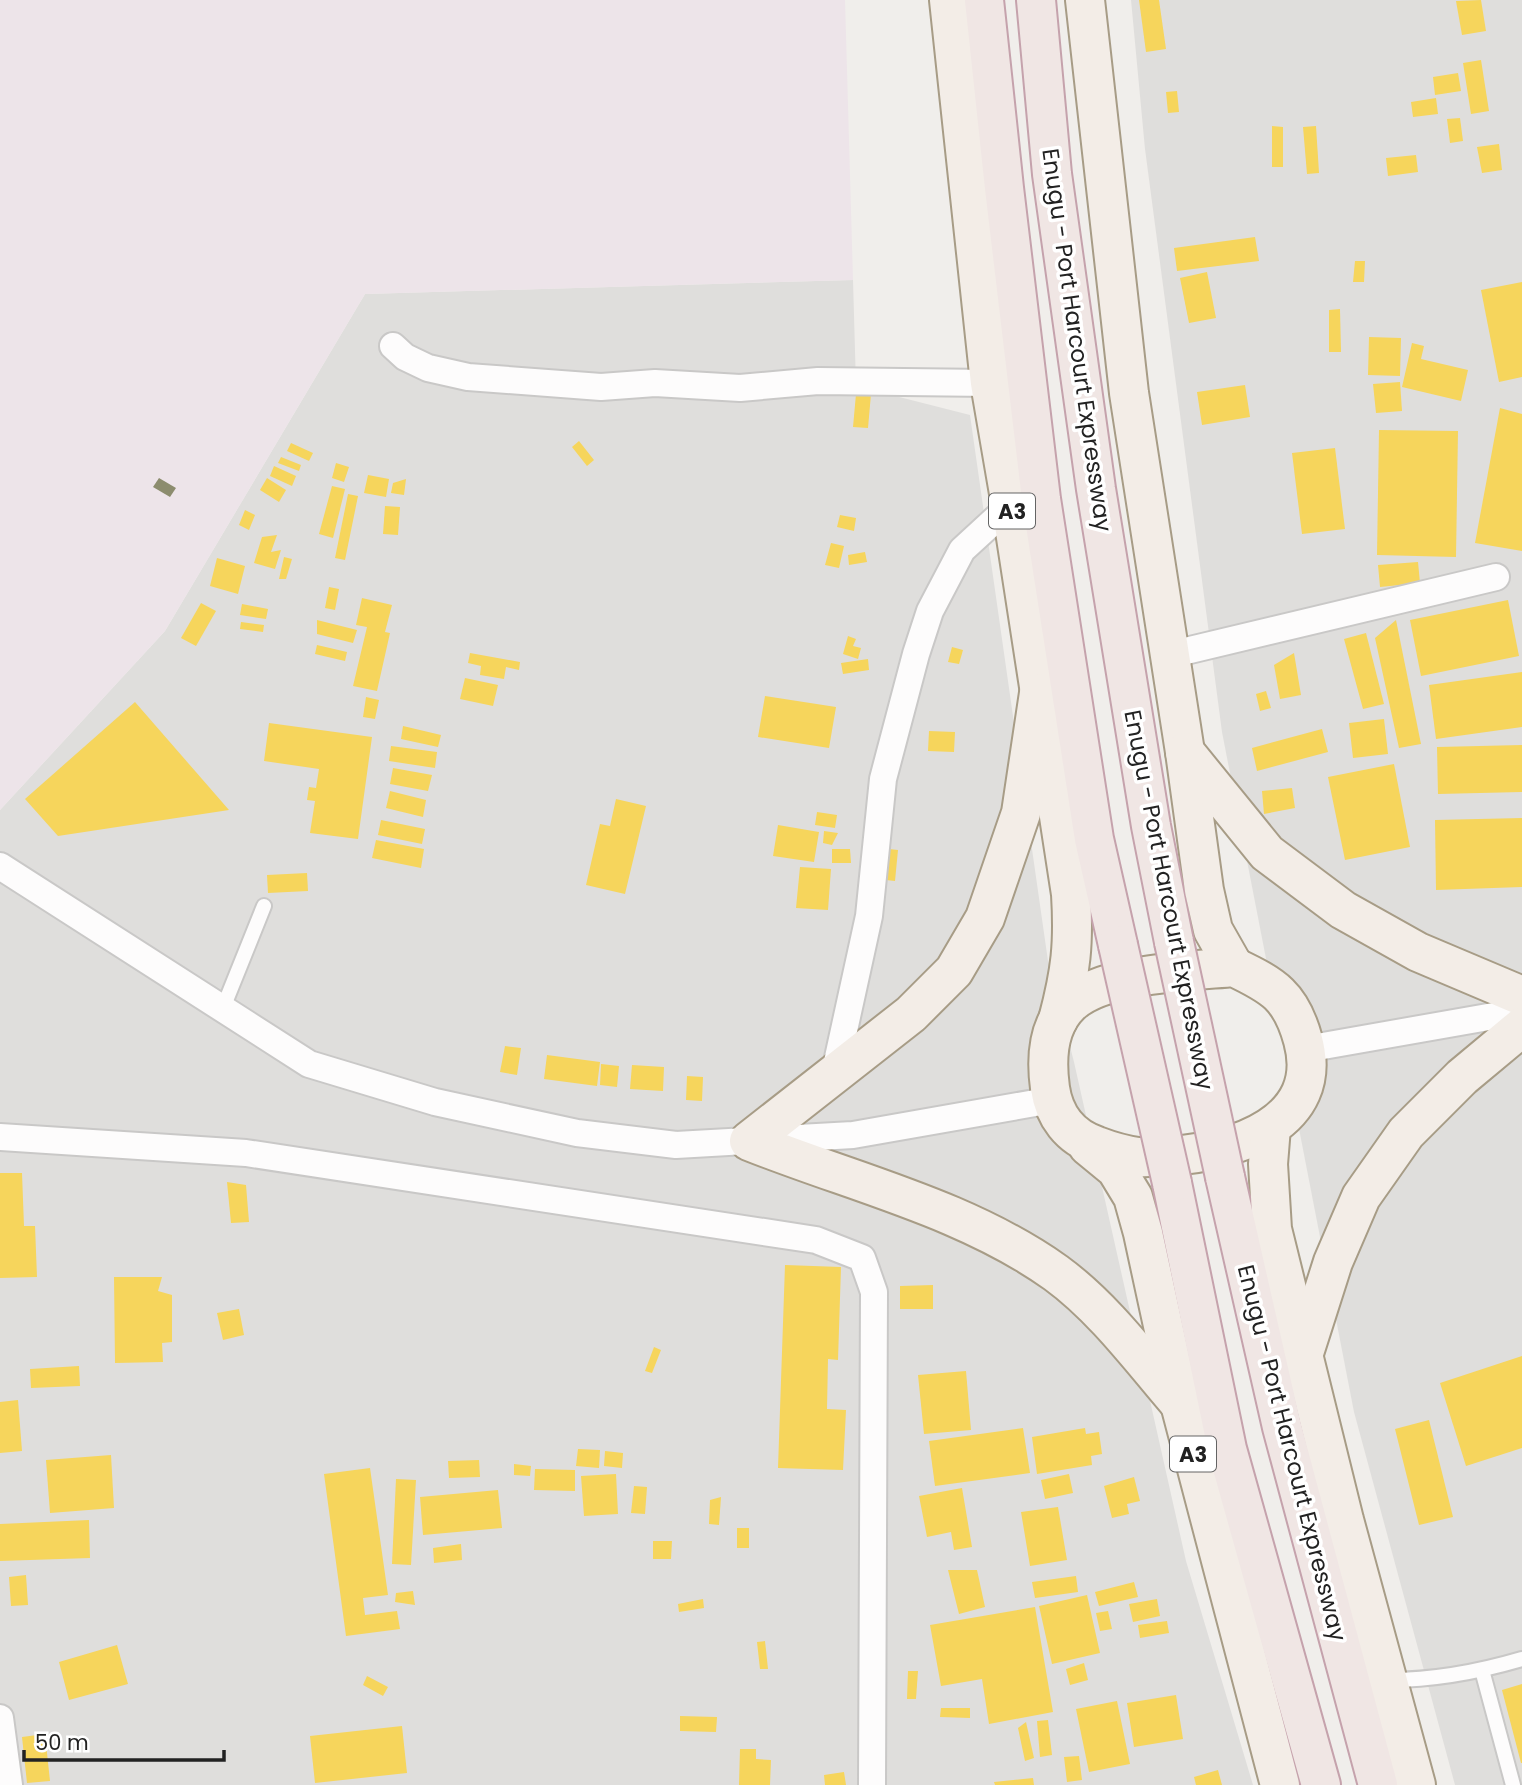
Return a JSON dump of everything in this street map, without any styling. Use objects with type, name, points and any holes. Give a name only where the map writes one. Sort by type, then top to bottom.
[{"type":"highway","name":"A3","points":[[984,0],[1041,499],[1094,839],[1172,1183],[1227,1449],[1321,1785]]},
{"type":"highway","name":"Enugu - Port Harcourt Expressway","points":[[1036,0],[1052,174],[1096,489],[1151,826],[1174,942],[1282,1427],[1378,1785]]},
{"type":"main road","name":"A3","points":[[949,0],[990,383],[1071,894],[1071,966],[1058,1020],[1049,1041],[1047,1068],[1052,1100],[1063,1124],[1116,1169],[1133,1197],[1180,1404],[1280,1785]]},
{"type":"main road","name":"Enugu - Port Harcourt Expressway","points":[[1085,0],[1129,393],[1207,904],[1213,930],[1234,967]]},
{"type":"main road","points":[[749,1140],[911,1014],[954,971],[985,918],[1021,813],[1039,693]]},
{"type":"main road","points":[[1185,752],[1267,853],[1343,910],[1418,952],[1522,996]]},
{"type":"main road","points":[[1058,1020],[1070,1004],[1114,984],[1152,974],[1234,967],[1259,979],[1289,1003],[1298,1020],[1306,1049],[1306,1078],[1292,1109],[1271,1128],[1223,1148],[1189,1154],[1139,1157],[1081,1141]]},
{"type":"main road","points":[[1303,1358],[1333,1262],[1361,1197],[1406,1133],[1462,1077],[1522,1027]]},
{"type":"main road","name":"Enugu - Port Harcourt Expressway","points":[[1271,1128],[1268,1164],[1272,1229],[1386,1680],[1416,1785]]},
{"type":"main road","points":[[749,1140],[811,1166],[961,1220],[1057,1273],[1101,1313],[1180,1404]]},
{"type":"street","points":[[393,346],[405,357],[428,368],[468,377],[601,387],[655,383],[740,388],[818,381],[990,383]]},
{"type":"street","points":[[834,1076],[869,916],[883,779],[916,654],[930,611],[962,550],[1011,505]]},
{"type":"street","points":[[1169,654],[1496,577]]},
{"type":"street","points":[[0,866],[309,1064],[435,1102],[577,1133],[676,1145],[853,1135],[1052,1100]]},
{"type":"street","points":[[1306,1049],[1522,1011]]},
{"type":"street","points":[[0,1137],[246,1153],[816,1240],[862,1258],[874,1292],[872,1785]]},
{"type":"street","points":[[0,1718],[9,1785]]},
{"type":"lane","points":[[223,1008],[264,906]]},
{"type":"lane","points":[[1386,1680],[1443,1678],[1482,1671],[1522,1659]]},
{"type":"lane","points":[[1482,1671],[1513,1785]]},
{"type":"shaded area","points":[[0,0],[845,0],[853,280],[365,294],[165,631],[0,810]]},
{"type":"shaded area","points":[[1131,0],[1522,0],[1522,1785],[1455,1785],[1354,1412],[1222,732],[1145,149]]},
{"type":"shaded area","points":[[853,280],[856,386],[970,415],[1048,961],[1074,1062],[1186,1561],[1253,1785],[0,1785],[0,810],[165,631],[365,294]]},
{"type":"building: Homes","points":[[1139,0],[1159,0],[1166,49],[1146,52]]},
{"type":"building: Homes","points":[[1481,0],[1486,31],[1462,35],[1456,1]]},
{"type":"building: Homes","points":[[1481,60],[1489,111],[1471,114],[1463,63]]},
{"type":"building: Homes","points":[[1458,73],[1461,91],[1435,95],[1433,77]]},
{"type":"building: Homes","points":[[1177,91],[1179,112],[1168,113],[1166,92]]},
{"type":"building: Homes","points":[[1436,98],[1438,114],[1413,117],[1411,102]]},
{"type":"building: Homes","points":[[1460,118],[1463,141],[1450,143],[1447,119]]},
{"type":"building: Homes","points":[[1272,126],[1283,127],[1283,167],[1272,167]]},
{"type":"building: Homes","points":[[1316,126],[1319,173],[1307,174],[1303,127]]},
{"type":"building: Homes","points":[[1499,144],[1502,170],[1482,173],[1477,147]]},
{"type":"building: Homes","points":[[1416,155],[1418,172],[1388,176],[1386,158]]},
{"type":"building: Homes","points":[[1255,237],[1259,261],[1177,271],[1174,248]]},
{"type":"building: Homes","points":[[1355,261],[1365,261],[1364,282],[1353,282]]},
{"type":"building: Homes","points":[[1207,272],[1216,318],[1189,323],[1180,278]]},
{"type":"building: Homes","points":[[1522,282],[1522,377],[1499,382],[1481,290]]},
{"type":"building: Homes","points":[[1340,309],[1341,352],[1329,352],[1329,310]]},
{"type":"building: Homes","points":[[1369,337],[1401,338],[1400,376],[1368,375]]},
{"type":"building: Homes","points":[[1412,343],[1424,346],[1421,359],[1468,370],[1461,401],[1402,387]]},
{"type":"building: Homes","points":[[1400,382],[1402,411],[1376,413],[1373,384]]},
{"type":"building: Homes","points":[[1245,385],[1250,417],[1202,425],[1197,392]]},
{"type":"building: Homes","points":[[856,394],[871,394],[868,428],[853,427]]},
{"type":"building: Homes","points":[[1500,408],[1522,414],[1522,551],[1475,543]]},
{"type":"building: Homes","points":[[1379,430],[1458,431],[1456,557],[1377,555]]},
{"type":"building: Homes","points":[[579,441],[594,460],[587,466],[572,447]]},
{"type":"building: Homes","points":[[291,443],[313,453],[309,461],[287,451]]},
{"type":"building: Homes","points":[[1335,448],[1345,529],[1302,534],[1292,453]]},
{"type":"building: Homes","points":[[281,457],[301,465],[299,471],[278,463]]},
{"type":"building: Homes","points":[[336,463],[349,467],[344,482],[332,478]]},
{"type":"building: Homes","points":[[274,466],[296,476],[292,486],[270,476]]},
{"type":"building: Homes","points":[[368,475],[389,479],[386,497],[364,493]]},
{"type":"building: Homes","points":[[267,478],[286,490],[279,502],[260,490]]},
{"type":"building: Homes","points":[[406,479],[404,495],[391,493],[393,483]]},
{"type":"building: Homes","points":[[332,486],[345,489],[333,538],[319,534]]},
{"type":"building: Homes","points":[[348,494],[358,496],[345,560],[335,558]]},
{"type":"building: Homes","points":[[385,506],[400,507],[398,535],[383,534]]},
{"type":"building: Homes","points":[[245,510],[255,515],[249,530],[239,525]]},
{"type":"building: Homes","points":[[840,515],[856,518],[854,531],[837,527]]},
{"type":"building: Homes","points":[[277,535],[271,552],[281,550],[275,569],[254,563],[262,537]]},
{"type":"building: Homes","points":[[831,543],[844,546],[839,568],[825,565]]},
{"type":"building: Homes","points":[[865,552],[867,562],[849,565],[848,555]]},
{"type":"building: Homes","points":[[284,557],[292,559],[286,579],[279,579]]},
{"type":"building: Homes","points":[[217,558],[245,566],[238,594],[210,586]]},
{"type":"building: Homes","points":[[1418,562],[1420,583],[1380,587],[1378,565]]},
{"type":"building: Homes","points":[[329,587],[339,589],[335,610],[325,608]]},
{"type":"building: Homes","points":[[362,598],[392,605],[385,632],[390,633],[377,691],[353,686],[367,627],[356,625]]},
{"type":"building: Homes","points":[[1508,600],[1519,656],[1421,676],[1410,620]]},
{"type":"building: Homes","points":[[201,603],[216,611],[196,646],[181,638]]},
{"type":"building: Homes","points":[[242,604],[268,609],[266,619],[240,615]]},
{"type":"building: Homes","points":[[317,620],[357,630],[353,643],[317,634]]},
{"type":"building: Homes","points":[[1396,620],[1421,744],[1399,748],[1375,638]]},
{"type":"building: Homes","points":[[241,622],[264,625],[263,632],[240,629]]},
{"type":"building: Homes","points":[[1366,633],[1384,704],[1363,709],[1344,639]]},
{"type":"building: Homes","points":[[848,636],[856,639],[853,646],[861,648],[858,659],[843,654]]},
{"type":"building: Homes","points":[[317,645],[347,652],[345,661],[315,654]]},
{"type":"building: Homes","points":[[952,647],[963,650],[959,664],[948,662]]},
{"type":"building: Homes","points":[[470,653],[520,662],[519,670],[506,667],[504,679],[480,675],[481,666],[468,663]]},
{"type":"building: Homes","points":[[1294,653],[1301,695],[1280,699],[1274,665]]},
{"type":"building: Homes","points":[[868,659],[869,670],[843,674],[841,663]]},
{"type":"building: Homes","points":[[1522,672],[1522,727],[1436,739],[1429,685]]},
{"type":"building: Homes","points":[[465,678],[498,685],[493,706],[460,699]]},
{"type":"building: Homes","points":[[1266,691],[1271,708],[1260,711],[1256,694]]},
{"type":"building: Homes","points":[[765,696],[836,707],[829,748],[758,737]]},
{"type":"building: Homes","points":[[366,697],[379,700],[375,719],[363,717]]},
{"type":"building: Homes","points":[[135,702],[229,810],[58,836],[25,799]]},
{"type":"building: Homes","points":[[1384,719],[1388,754],[1353,758],[1349,723]]},
{"type":"building: Homes","points":[[269,723],[372,737],[358,839],[310,833],[315,801],[307,800],[309,787],[316,788],[319,769],[264,761]]},
{"type":"building: Homes","points":[[403,726],[441,735],[438,747],[401,739]]},
{"type":"building: Homes","points":[[1322,729],[1328,752],[1257,771],[1252,748]]},
{"type":"building: Homes","points":[[929,731],[955,732],[954,752],[928,751]]},
{"type":"building: Homes","points":[[1522,745],[1522,792],[1438,794],[1437,747]]},
{"type":"building: Homes","points":[[391,746],[437,752],[435,768],[389,761]]},
{"type":"building: Homes","points":[[1394,764],[1410,847],[1345,860],[1328,777]]},
{"type":"building: Homes","points":[[393,768],[432,775],[428,791],[390,784]]},
{"type":"building: Homes","points":[[1292,788],[1295,808],[1264,814],[1262,791]]},
{"type":"building: Homes","points":[[390,791],[426,800],[423,817],[386,808]]},
{"type":"building: Homes","points":[[616,799],[646,806],[625,894],[586,885],[600,824],[610,826]]},
{"type":"building: Homes","points":[[817,812],[837,815],[835,828],[815,825]]},
{"type":"building: Homes","points":[[1522,818],[1522,887],[1436,890],[1435,820]]},
{"type":"building: Homes","points":[[381,820],[425,829],[422,844],[378,835]]},
{"type":"building: Homes","points":[[778,825],[819,832],[814,862],[773,856]]},
{"type":"building: Homes","points":[[824,831],[838,833],[832,845],[823,843]]},
{"type":"building: Homes","points":[[376,840],[424,849],[421,868],[372,858]]},
{"type":"building: Homes","points":[[832,849],[850,849],[851,863],[832,863]]},
{"type":"building: Homes","points":[[889,849],[898,850],[895,881],[886,880]]},
{"type":"building: Homes","points":[[800,867],[831,869],[828,910],[796,908]]},
{"type":"building: Homes","points":[[307,873],[308,891],[268,893],[267,875]]},
{"type":"building: Homes","points":[[505,1046],[521,1048],[517,1075],[500,1072]]},
{"type":"building: Homes","points":[[547,1055],[600,1062],[597,1086],[544,1079]]},
{"type":"building: Homes","points":[[601,1064],[619,1066],[617,1087],[600,1085]]},
{"type":"building: Homes","points":[[632,1065],[664,1067],[663,1091],[630,1089]]},
{"type":"building: Homes","points":[[687,1076],[703,1077],[702,1101],[686,1100]]},
{"type":"building: Homes","points":[[0,1173],[22,1173],[24,1226],[35,1226],[37,1277],[0,1278]]},
{"type":"building: Homes","points":[[227,1182],[246,1185],[249,1222],[231,1223]]},
{"type":"building: Homes","points":[[785,1265],[841,1267],[838,1360],[828,1359],[827,1409],[846,1410],[843,1470],[778,1468]]},
{"type":"building: Homes","points":[[114,1277],[162,1277],[158,1291],[172,1295],[172,1342],[162,1343],[163,1362],[115,1363]]},
{"type":"building: Homes","points":[[933,1285],[933,1309],[900,1309],[900,1286]]},
{"type":"building: Homes","points":[[239,1309],[244,1335],[223,1340],[217,1313]]},
{"type":"building: Homes","points":[[654,1347],[661,1350],[652,1373],[645,1371]]},
{"type":"building: Homes","points":[[1522,1356],[1522,1448],[1466,1466],[1440,1383]]},
{"type":"building: Homes","points":[[79,1366],[80,1386],[31,1388],[30,1369]]},
{"type":"building: Homes","points":[[966,1371],[971,1430],[924,1434],[918,1375]]},
{"type":"building: Homes","points":[[18,1400],[22,1451],[0,1453],[0,1402]]},
{"type":"building: Homes","points":[[1429,1420],[1453,1517],[1419,1525],[1395,1429]]},
{"type":"building: Homes","points":[[1023,1428],[1030,1473],[935,1486],[929,1441]]},
{"type":"building: Homes","points":[[1085,1428],[1086,1434],[1099,1432],[1102,1454],[1091,1456],[1092,1465],[1037,1474],[1032,1437]]},
{"type":"building: Homes","points":[[578,1449],[600,1450],[599,1468],[576,1466]]},
{"type":"building: Homes","points":[[605,1451],[623,1453],[622,1468],[604,1466]]},
{"type":"building: Homes","points":[[111,1455],[114,1508],[50,1513],[46,1460]]},
{"type":"building: Homes","points":[[479,1460],[480,1477],[449,1478],[448,1461]]},
{"type":"building: Homes","points":[[514,1464],[531,1466],[530,1476],[514,1475]]},
{"type":"building: Homes","points":[[370,1468],[388,1595],[363,1598],[365,1615],[397,1611],[400,1629],[346,1636],[324,1474]]},
{"type":"building: Homes","points":[[535,1469],[575,1470],[575,1491],[534,1490]]},
{"type":"building: Homes","points":[[616,1474],[618,1514],[584,1516],[581,1476]]},
{"type":"building: Homes","points":[[1069,1474],[1073,1493],[1045,1499],[1041,1480]]},
{"type":"building: Homes","points":[[1134,1477],[1140,1501],[1127,1504],[1129,1514],[1112,1518],[1104,1486]]},
{"type":"building: Homes","points":[[396,1479],[416,1480],[411,1565],[392,1564]]},
{"type":"building: Homes","points":[[634,1486],[647,1487],[645,1514],[631,1513]]},
{"type":"building: Homes","points":[[962,1488],[972,1547],[954,1550],[951,1532],[927,1537],[919,1496]]},
{"type":"building: Homes","points":[[498,1490],[502,1528],[423,1535],[420,1497]]},
{"type":"building: Homes","points":[[721,1497],[719,1525],[709,1524],[710,1500]]},
{"type":"building: Homes","points":[[1058,1507],[1067,1560],[1030,1566],[1021,1512]]},
{"type":"building: Homes","points":[[89,1520],[90,1558],[0,1561],[0,1524]]},
{"type":"building: Homes","points":[[737,1528],[749,1528],[749,1548],[737,1548]]},
{"type":"building: Homes","points":[[653,1541],[672,1541],[671,1559],[653,1559]]},
{"type":"building: Homes","points":[[461,1544],[462,1560],[434,1563],[433,1548]]},
{"type":"building: Homes","points":[[948,1570],[977,1570],[985,1607],[959,1614]]},
{"type":"building: Homes","points":[[26,1575],[28,1605],[11,1606],[9,1577]]},
{"type":"building: Homes","points":[[1076,1576],[1078,1592],[1035,1598],[1032,1582]]},
{"type":"building: Homes","points":[[1134,1582],[1138,1597],[1099,1606],[1095,1592]]},
{"type":"building: Homes","points":[[413,1591],[415,1605],[395,1602],[396,1593]]},
{"type":"building: Homes","points":[[1087,1595],[1100,1653],[1052,1664],[1039,1606]]},
{"type":"building: Homes","points":[[703,1599],[704,1608],[679,1612],[678,1604]]},
{"type":"building: Homes","points":[[1157,1599],[1160,1616],[1133,1622],[1129,1604]]},
{"type":"building: Homes","points":[[1035,1607],[1053,1712],[989,1724],[982,1679],[941,1686],[930,1625]]},
{"type":"building: Homes","points":[[1108,1611],[1112,1629],[1100,1631],[1096,1613]]},
{"type":"building: Homes","points":[[1167,1621],[1169,1633],[1140,1638],[1138,1625]]},
{"type":"building: Homes","points":[[765,1641],[768,1669],[760,1669],[757,1642]]},
{"type":"building: Homes","points":[[117,1645],[128,1684],[69,1700],[59,1662]]},
{"type":"building: Homes","points":[[1084,1663],[1088,1680],[1070,1685],[1066,1669]]},
{"type":"building: Homes","points":[[908,1671],[918,1671],[916,1699],[907,1699]]},
{"type":"building: Homes","points":[[367,1676],[388,1687],[383,1696],[363,1685]]},
{"type":"building: Homes","points":[[1522,1684],[1522,1763],[1521,1763],[1502,1690]]},
{"type":"building: Homes","points":[[1176,1695],[1183,1739],[1134,1747],[1127,1703]]},
{"type":"building: Homes","points":[[1117,1701],[1130,1764],[1089,1772],[1076,1709]]},
{"type":"building: Homes","points":[[941,1708],[970,1708],[970,1718],[940,1717]]},
{"type":"building: Homes","points":[[680,1716],[717,1717],[716,1732],[680,1731]]},
{"type":"building: Homes","points":[[1048,1720],[1052,1755],[1040,1757],[1037,1721]]},
{"type":"building: Homes","points":[[1026,1722],[1034,1758],[1025,1761],[1018,1728]]},
{"type":"building: Homes","points":[[402,1726],[407,1773],[315,1783],[310,1736]]},
{"type":"building: Homes","points":[[45,1734],[50,1781],[27,1783],[22,1737]]},
{"type":"building: Homes","points":[[740,1749],[756,1749],[756,1759],[771,1760],[770,1785],[739,1785]]},
{"type":"building: Homes","points":[[1079,1756],[1082,1780],[1067,1782],[1064,1757]]},
{"type":"building: Homes","points":[[1218,1770],[1222,1785],[1196,1785],[1194,1777]]},
{"type":"building: Homes","points":[[844,1772],[846,1785],[825,1785],[824,1775]]},
{"type":"building: Homes","points":[[1033,1778],[1034,1785],[995,1785],[994,1782]]},
{"type":"building: Industry","points":[[159,478],[176,488],[170,497],[153,487]]}]
